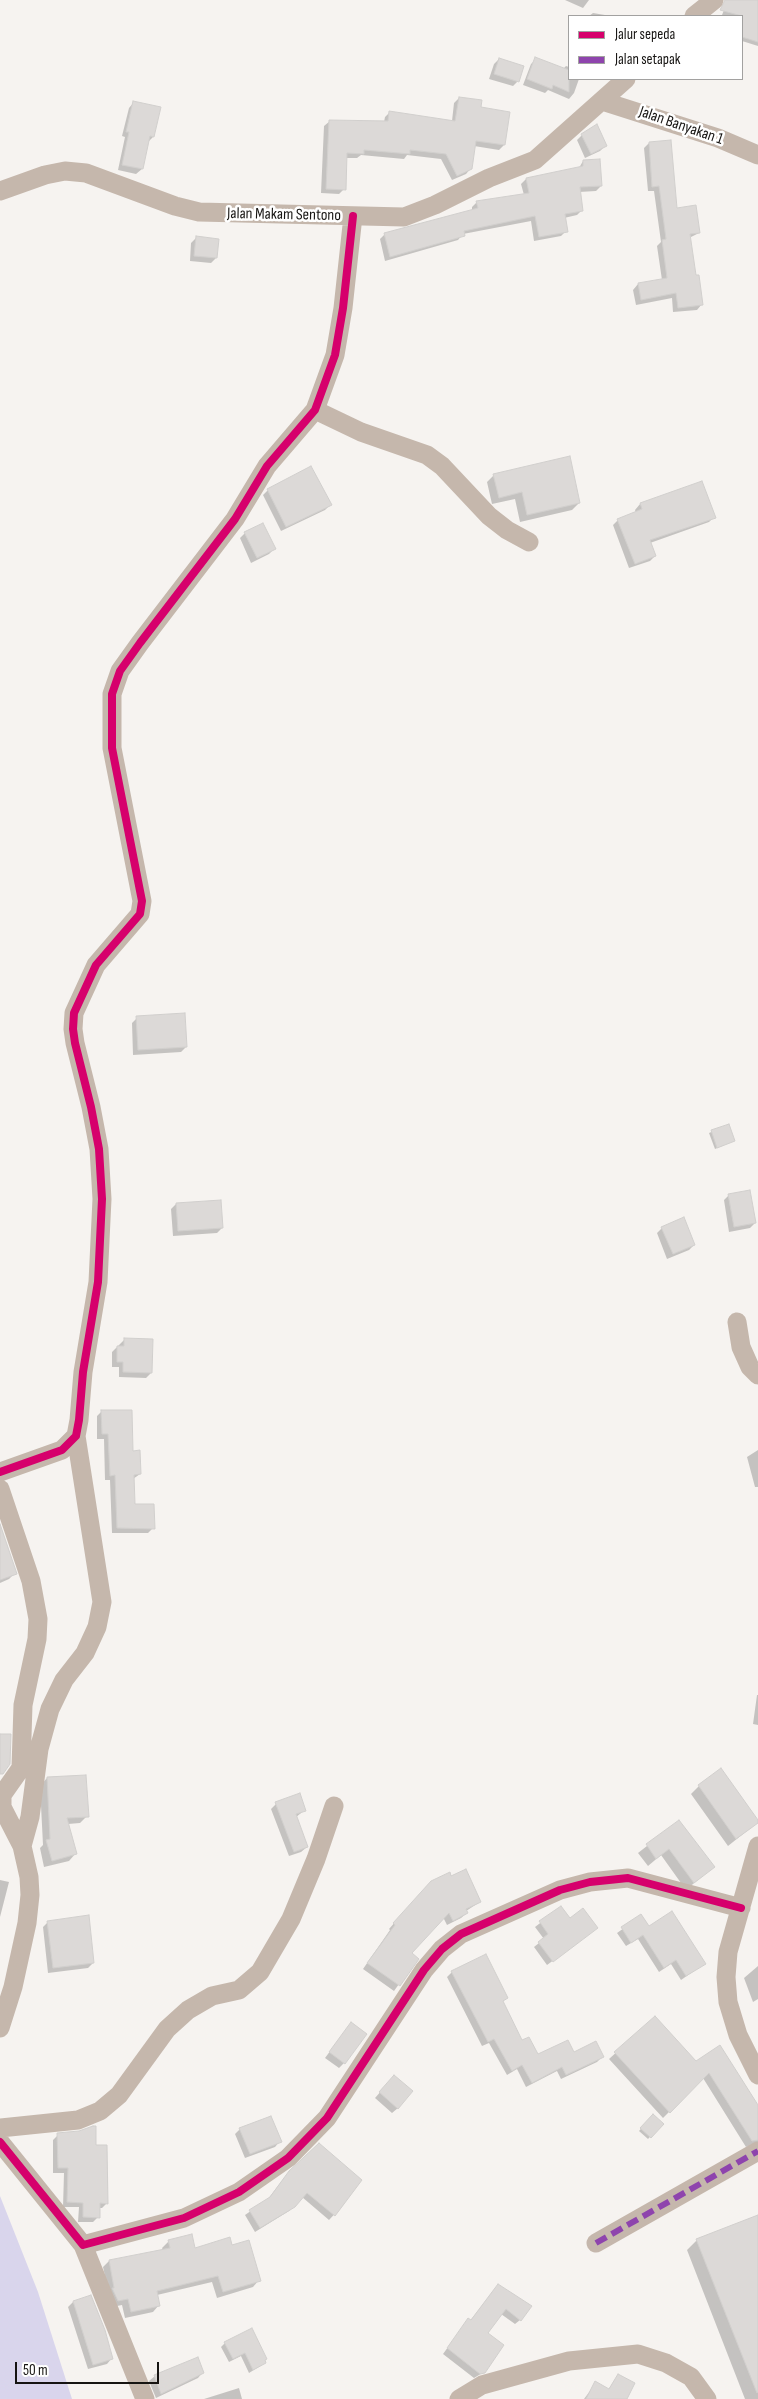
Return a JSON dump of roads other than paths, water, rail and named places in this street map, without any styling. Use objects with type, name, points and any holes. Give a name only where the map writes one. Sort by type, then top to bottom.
[{"type":"street","points":[[695,15],[714,0]]},
{"type":"street","name":"Jalan Makam Sentono","points":[[0,191],[45,175],[65,171],[86,173],[168,204],[199,212],[404,216],[435,205],[489,178],[535,160],[625,80]]},
{"type":"street","name":"Jalan Banyakan 1","points":[[602,101],[718,138],[758,155]]},
{"type":"street","points":[[22,1846],[30,1817],[39,1749],[50,1709],[64,1680],[89,1644],[97,1627],[102,1602],[76,1436],[83,1372],[98,1282],[102,1199],[98,1149],[91,1107],[72,1029],[74,1013],[96,965],[140,914],[142,901],[113,757],[112,694],[120,671],[140,643],[235,519],[267,466],[315,410],[335,355],[343,308],[353,216]]},
{"type":"street","points":[[315,410],[361,432],[427,455],[442,466],[489,516],[507,530],[529,542]]},
{"type":"street","points":[[737,1322],[741,1347],[750,1367],[758,1375]]},
{"type":"street","points":[[0,1472],[62,1450],[76,1436]]},
{"type":"street","points":[[0,1490],[32,1580],[38,1619],[37,1640],[23,1705],[21,1768],[2,1795],[2,1807],[22,1846],[30,1895],[27,1923],[14,1987],[0,2028]]},
{"type":"street","points":[[0,2128],[78,2120],[100,2111],[119,2095],[167,2029],[188,2010],[212,1996],[239,1990],[260,1972],[291,1919],[316,1859],[334,1806]]},
{"type":"street","points":[[758,1846],[728,1952],[726,1977],[728,2002],[738,2035],[758,2075]]},
{"type":"street","points":[[83,2245],[184,2218],[239,2192],[288,2158],[327,2118],[424,1970],[442,1949],[461,1934],[560,1890],[590,1882],[628,1878],[741,1908]]},
{"type":"street","points":[[0,2142],[83,2245],[145,2399]]},
{"type":"street","points":[[596,2243],[758,2151]]},
{"type":"street","points":[[459,2399],[482,2385],[570,2362],[638,2354],[666,2363],[691,2377],[707,2399]]}]
